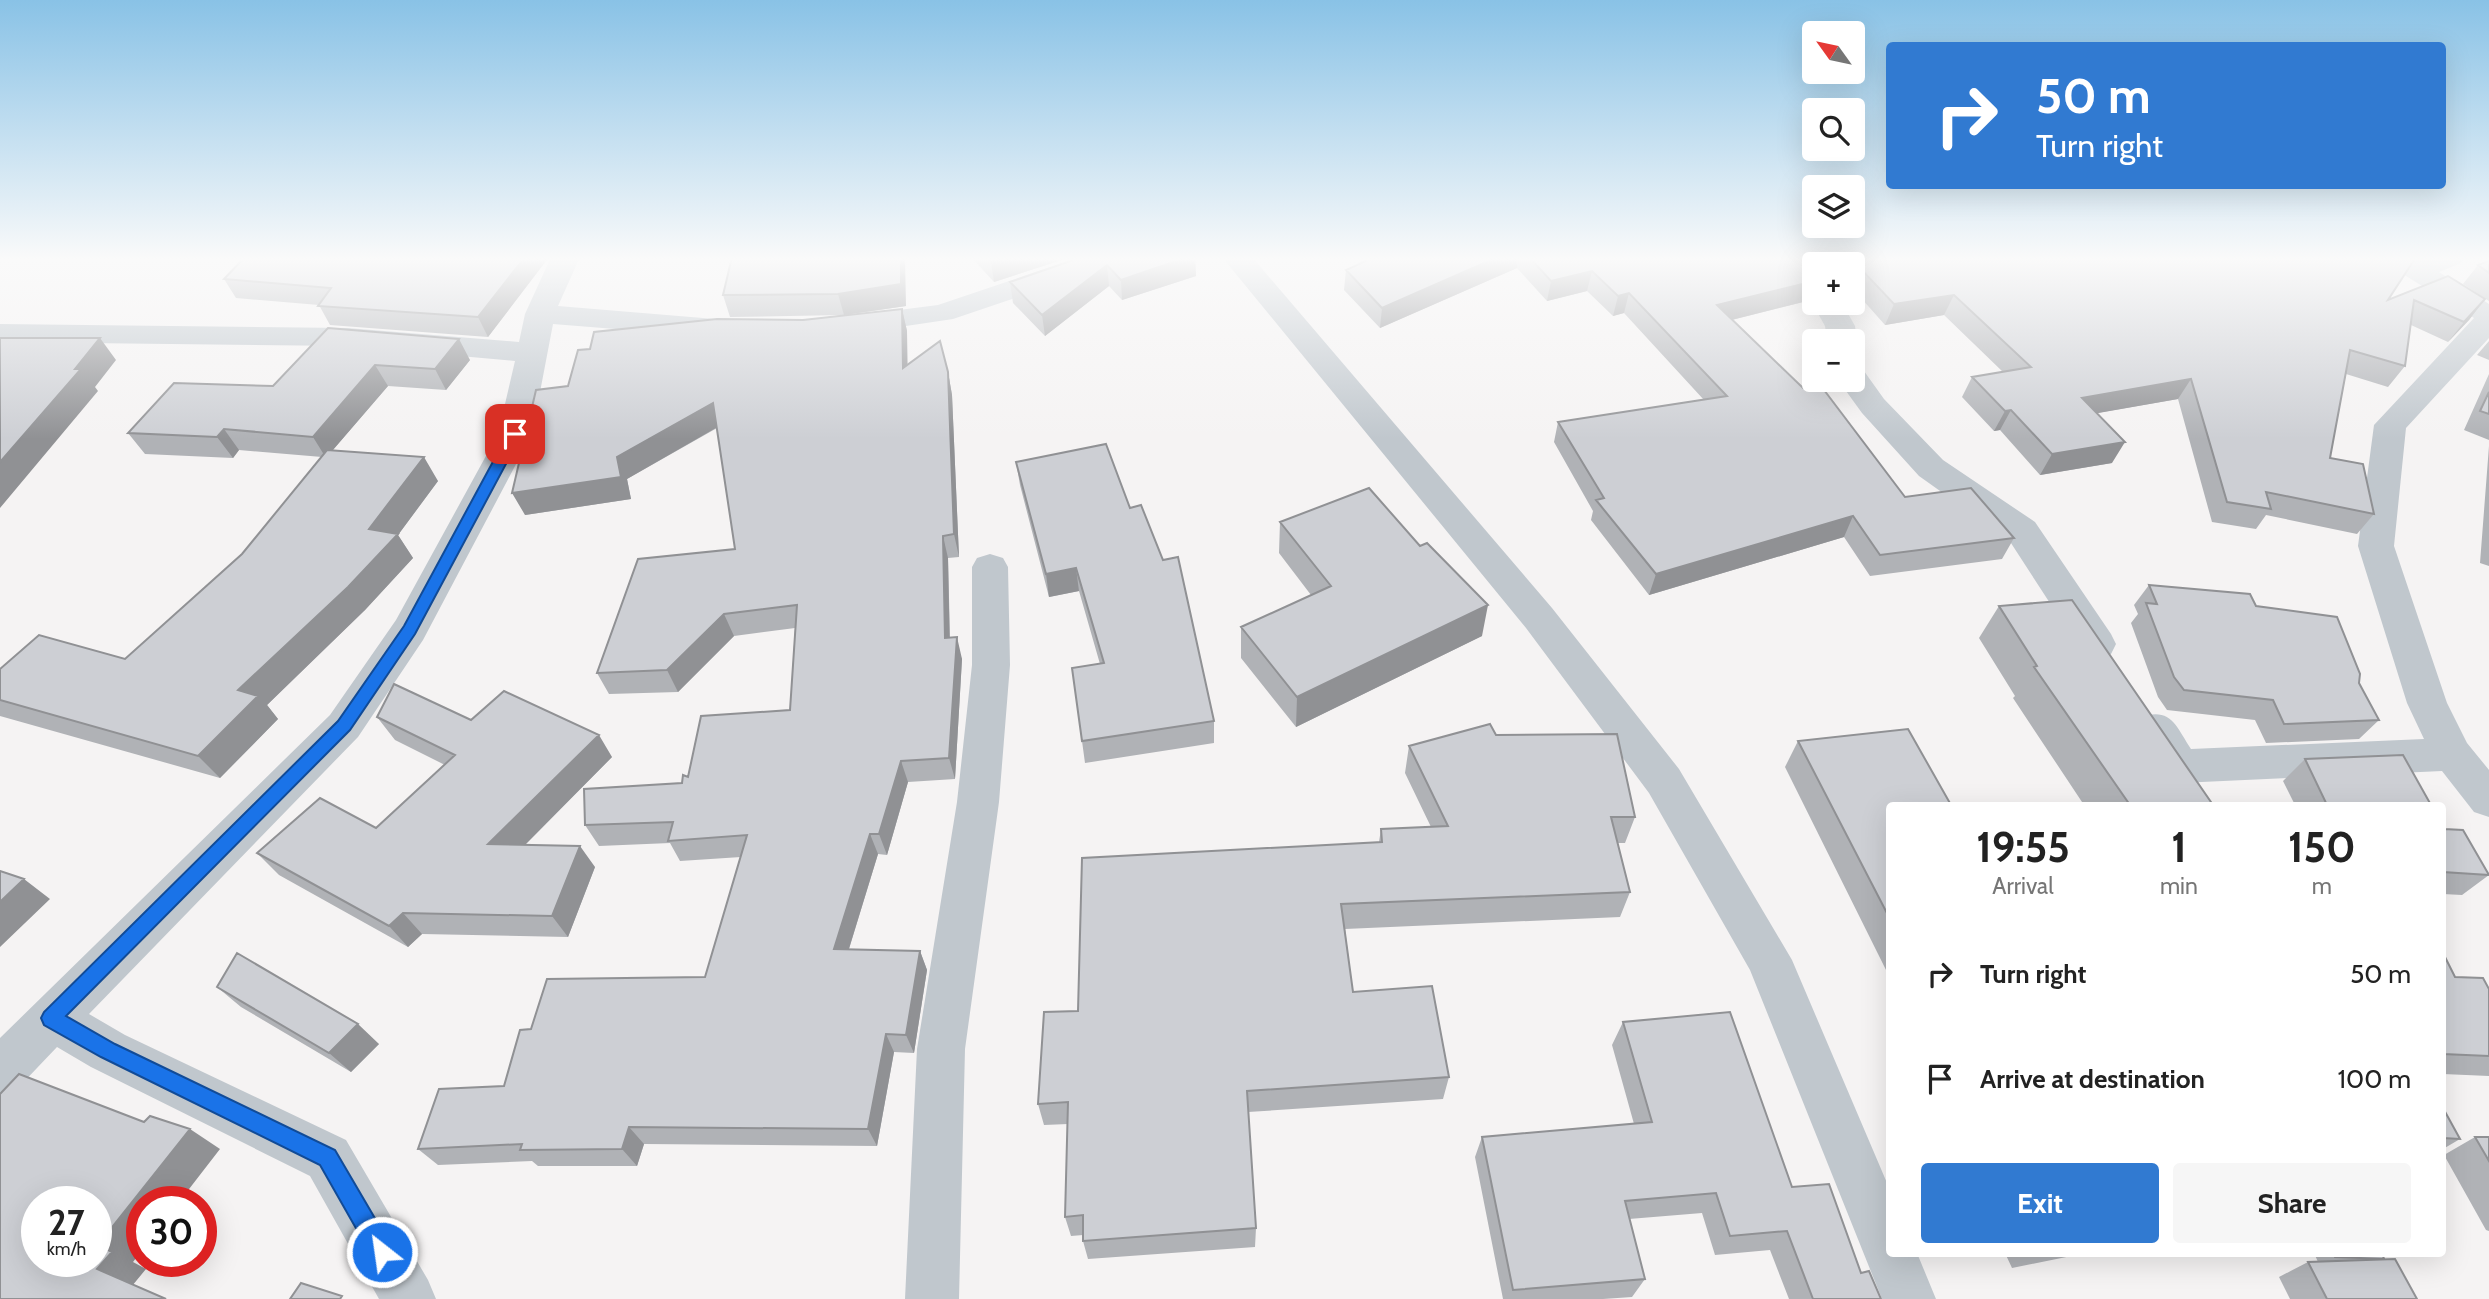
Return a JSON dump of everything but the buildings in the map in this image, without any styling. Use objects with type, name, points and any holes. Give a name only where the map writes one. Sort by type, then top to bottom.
[{"type":"street","points":[[0,1072],[344,726],[410,630],[515,434],[539,318]]},
{"type":"street","points":[[585,318],[739,330]]},
{"type":"street","points":[[830,326],[868,325],[914,318]]},
{"type":"street","points":[[1299,318],[1539,618],[1664,781],[1769,960],[1886,1243]]},
{"type":"street","points":[[2489,318],[2390,425],[2376,546],[2427,703],[2452,754],[2489,800]]},
{"type":"street","points":[[0,332],[348,337],[532,353]]},
{"type":"street","points":[[1863,392],[1931,468],[2022,531],[2180,766],[2452,754]]},
{"type":"street","points":[[932,1299],[941,1049],[980,789],[991,665],[989,568]]},
{"type":"street","points":[[51,1018],[108,1051],[328,1158],[410,1299]]},
{"type":"street","points":[[1892,1257],[1909,1299]]},
{"type":"route","points":[[382,1252],[328,1158],[108,1051],[51,1018],[344,726],[410,630],[515,434]]}]
